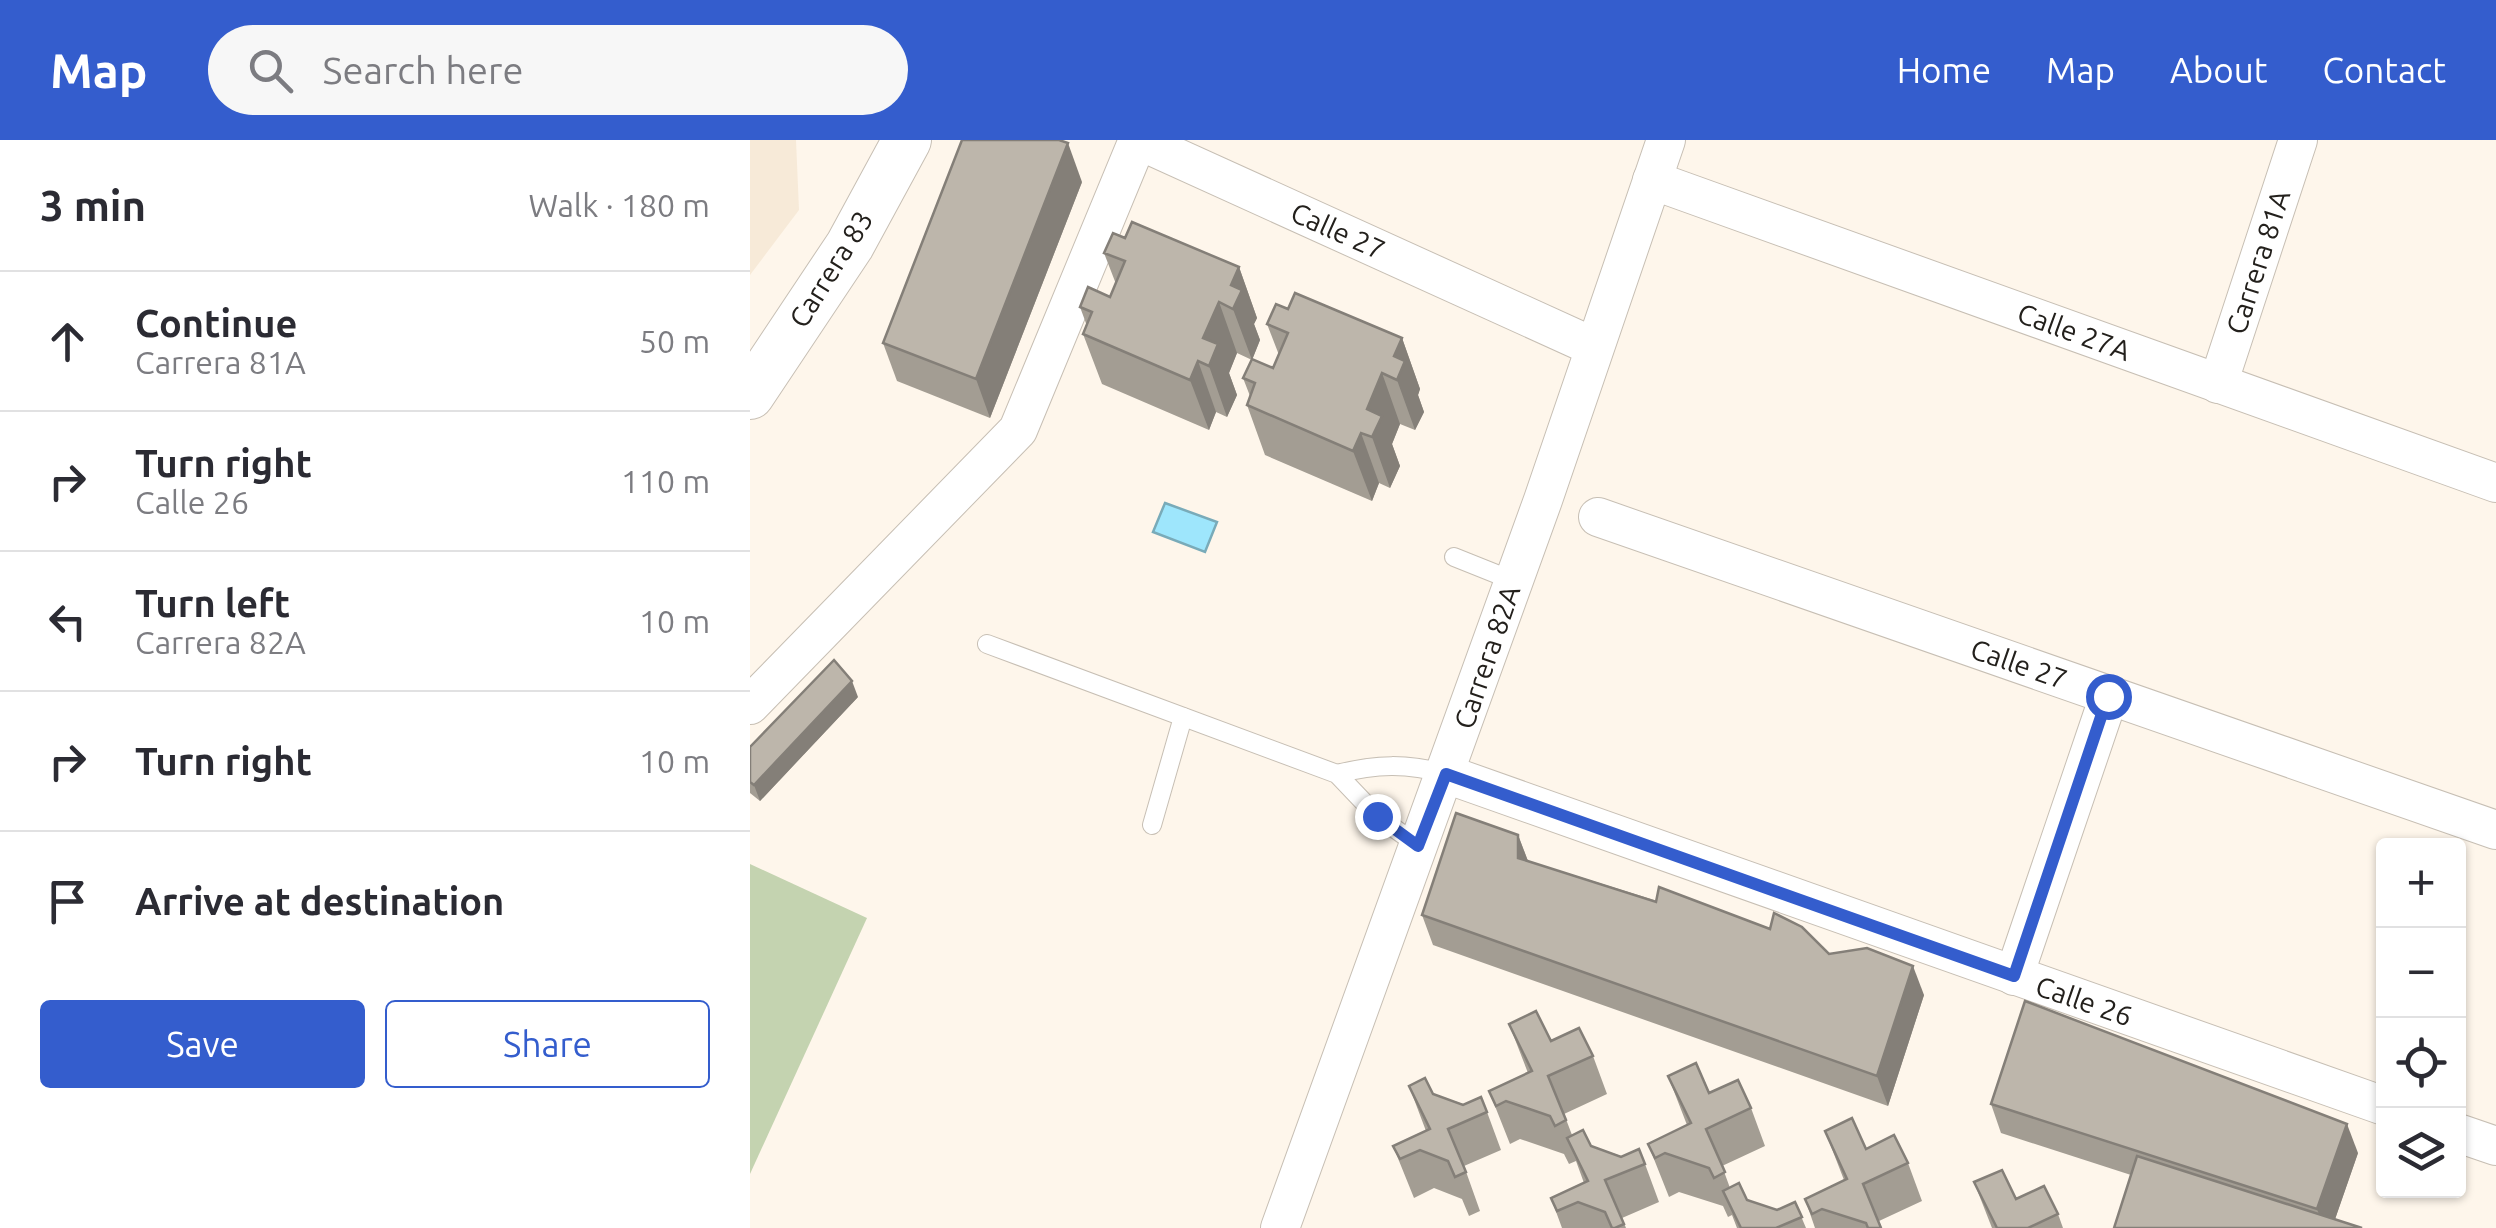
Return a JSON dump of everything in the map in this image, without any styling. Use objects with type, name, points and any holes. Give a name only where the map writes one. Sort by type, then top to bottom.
[{"type":"street","name":"Carrera 83","points":[[750,395],[850,245],[908,140]]},
{"type":"street","name":"Calle 27","points":[[1138,140],[1594,347]]},
{"type":"street","points":[[750,705],[1018,430],[1138,140]]},
{"type":"street","name":"Carrera 82A","points":[[1280,1228],[1446,774],[1666,140]]},
{"type":"street","name":"Carrera 81A","points":[[2218,384],[2298,140]]},
{"type":"street","name":"Calle 27A","points":[[1652,180],[2496,483]]},
{"type":"street","name":"Calle 27","points":[[1598,516],[2496,830]]},
{"type":"street","points":[[2014,976],[2108,696]]},
{"type":"street","name":"Calle 26","points":[[1446,774],[2376,1103]]},
{"type":"street","points":[[2466,1136],[2496,1146]]},
{"type":"lane","points":[[1454,557],[1514,581]]},
{"type":"lane","points":[[987,644],[1337,774],[1377,816],[1418,846]]},
{"type":"lane","points":[[1152,825],[1183,717]]},
{"type":"lane","points":[[1337,774],[1370,765],[1396,764],[1446,774]]},
{"type":"shaded area","points":[[750,140],[796,140],[799,210],[750,275]]},
{"type":"green space","points":[[750,864],[867,918],[750,1174]]},
{"type":"water","points":[[1165,503],[1217,522],[1205,552],[1153,532]]},
{"type":"building","points":[[962,140],[1068,143],[976,379],[883,343]]},
{"type":"building","points":[[1132,222],[1239,267],[1231,285],[1242,290],[1233,309],[1219,302],[1203,338],[1218,344],[1209,366],[1198,361],[1190,380],[1083,334],[1092,312],[1080,307],[1088,287],[1110,297],[1125,261],[1104,253],[1113,233],[1125,238]]},
{"type":"building","points":[[1295,293],[1402,338],[1394,356],[1405,361],[1397,380],[1382,373],[1367,409],[1382,416],[1372,437],[1361,433],[1353,451],[1247,405],[1255,383],[1243,378],[1252,359],[1273,368],[1288,333],[1267,324],[1276,304],[1288,309]]},
{"type":"building","points":[[834,660],[852,681],[754,785],[750,782],[750,747]]},
{"type":"building","points":[[1456,813],[1518,835],[1518,858],[1656,902],[1659,887],[1770,929],[1774,913],[1802,927],[1829,954],[1867,948],[1913,966],[1877,1076],[1422,915]]},
{"type":"building","points":[[2025,1001],[2347,1124],[2317,1209],[1991,1104]]},
{"type":"building","points":[[1536,1011],[1551,1041],[1579,1028],[1593,1056],[1548,1076],[1566,1120],[1555,1126],[1550,1116],[1506,1101],[1496,1106],[1489,1091],[1532,1071],[1509,1024]]},
{"type":"building","points":[[1696,1063],[1709,1093],[1738,1080],[1751,1108],[1706,1129],[1725,1172],[1714,1178],[1709,1168],[1665,1153],[1655,1158],[1648,1144],[1691,1123],[1668,1076]]},
{"type":"building","points":[[1425,1078],[1433,1094],[1463,1105],[1481,1097],[1487,1112],[1448,1129],[1466,1172],[1455,1177],[1448,1161],[1420,1150],[1400,1159],[1393,1146],[1430,1129],[1409,1086]]},
{"type":"building","points":[[1852,1118],[1866,1149],[1894,1135],[1908,1163],[1863,1184],[1881,1228],[1868,1228],[1866,1223],[1822,1209],[1812,1214],[1805,1199],[1847,1179],[1825,1131]]},
{"type":"building","points":[[1583,1130],[1591,1146],[1621,1157],[1639,1149],[1645,1164],[1605,1180],[1624,1224],[1615,1228],[1605,1212],[1578,1202],[1557,1211],[1551,1198],[1588,1181],[1567,1138]]},
{"type":"building","points":[[2137,1156],[2362,1228],[2114,1228]]},
{"type":"building","points":[[2002,1170],[2016,1199],[2044,1186],[2058,1214],[2028,1228],[1997,1228],[1974,1182]]},
{"type":"building","points":[[1739,1183],[1747,1200],[1777,1210],[1795,1202],[1802,1217],[1776,1228],[1741,1228],[1723,1191]]},
{"type":"route","points":[[1377,816],[1418,846],[1446,774],[2014,976],[2108,696]]}]
